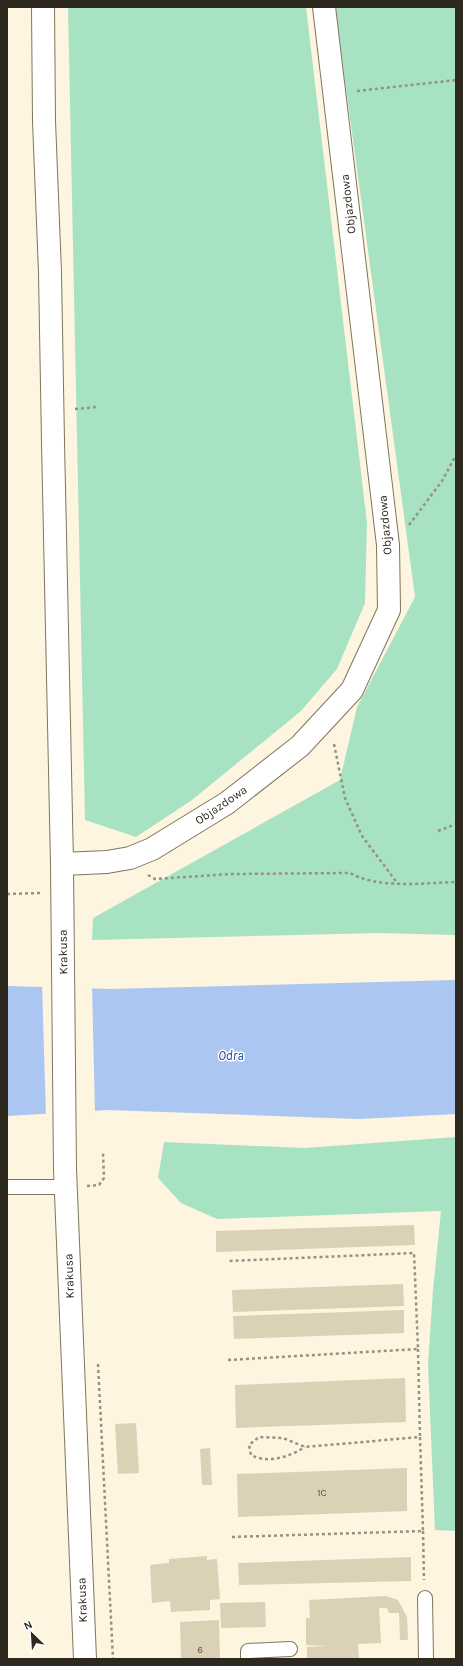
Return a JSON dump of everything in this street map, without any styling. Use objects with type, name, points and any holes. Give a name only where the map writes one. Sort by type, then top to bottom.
[{"type":"main road","name":"Krakusa","points":[[43,7],[44,121],[50,273],[62,864],[66,1178],[85,1659]]},
{"type":"main road","name":"Objazdowa","points":[[62,864],[107,862],[130,858],[152,849],[227,803],[300,746],[352,690],[389,610],[388,545],[324,7]]},
{"type":"lane","points":[[7,1187],[66,1178]]},
{"type":"lane","points":[[424,1598],[426,1659]]},
{"type":"lane","points":[[248,1659],[248,1651],[290,1648]]},
{"type":"path","points":[[334,93],[456,80]]},
{"type":"path","points":[[409,526],[442,481],[456,455]]},
{"type":"path","points":[[330,713],[331,730],[345,798],[362,836],[398,884]]},
{"type":"path","points":[[438,831],[456,824]]},
{"type":"path","points":[[142,872],[155,879],[231,874],[350,873],[356,876],[398,884],[456,882]]},
{"type":"path","points":[[7,894],[62,893]]},
{"type":"path","points":[[88,1186],[100,1185],[104,1178],[103,1153]]},
{"type":"path","points":[[87,1180],[88,1194]]},
{"type":"path","points":[[229,1261],[414,1253],[418,1349],[424,1598]]},
{"type":"path","points":[[228,1360],[418,1349]]},
{"type":"path","points":[[98,1358],[108,1530],[113,1659]]},
{"type":"path","points":[[305,1448],[283,1438],[259,1438],[249,1445],[251,1455],[261,1460],[290,1457],[305,1448],[420,1437]]},
{"type":"path","points":[[232,1537],[423,1531]]},
{"type":"green space","points":[[68,7],[306,7],[367,523],[365,603],[337,669],[301,711],[192,800],[136,837],[85,820]]},
{"type":"green space","points":[[335,7],[456,7],[456,935],[379,933],[92,940],[93,918],[340,780],[357,707],[415,597]]},
{"type":"green space","points":[[456,1137],[456,1531],[435,1530],[428,1365],[433,1290],[441,1211],[217,1219],[181,1203],[158,1178],[164,1142],[304,1148]]},
{"type":"water","name":"Odra","points":[[456,980],[456,1114],[358,1119],[108,1110],[7,1116],[7,986],[111,989]]},
{"type":"pier","points":[[42,985],[92,986],[95,1113],[46,1116]]},
{"type":"building","points":[[414,1225],[415,1245],[216,1252],[216,1231]]},
{"type":"building","points":[[403,1284],[404,1306],[233,1312],[232,1290]]},
{"type":"building","points":[[404,1310],[404,1333],[234,1339],[233,1316]]},
{"type":"building","points":[[405,1378],[406,1422],[236,1428],[235,1385]]},
{"type":"building","points":[[136,1423],[139,1473],[118,1474],[115,1424]]},
{"type":"building","points":[[210,1448],[212,1485],[202,1485],[200,1449]]},
{"type":"building","points":[[407,1468],[407,1511],[238,1517],[237,1474]]},
{"type":"building","points":[[207,1556],[207,1560],[217,1559],[220,1599],[210,1600],[210,1610],[171,1612],[170,1601],[152,1603],[150,1565],[169,1563],[169,1559]]},
{"type":"building","points":[[411,1557],[411,1581],[239,1585],[238,1563]]},
{"type":"building","points":[[386,1596],[398,1600],[407,1617],[408,1640],[400,1640],[399,1613],[389,1613],[387,1608],[379,1608],[381,1643],[358,1644],[359,1659],[307,1659],[307,1647],[327,1646],[306,1645],[306,1618],[310,1618],[309,1600]]},
{"type":"building","points":[[265,1602],[266,1627],[221,1628],[220,1603]]},
{"type":"building","points":[[219,1620],[220,1659],[181,1659],[180,1622]]}]
